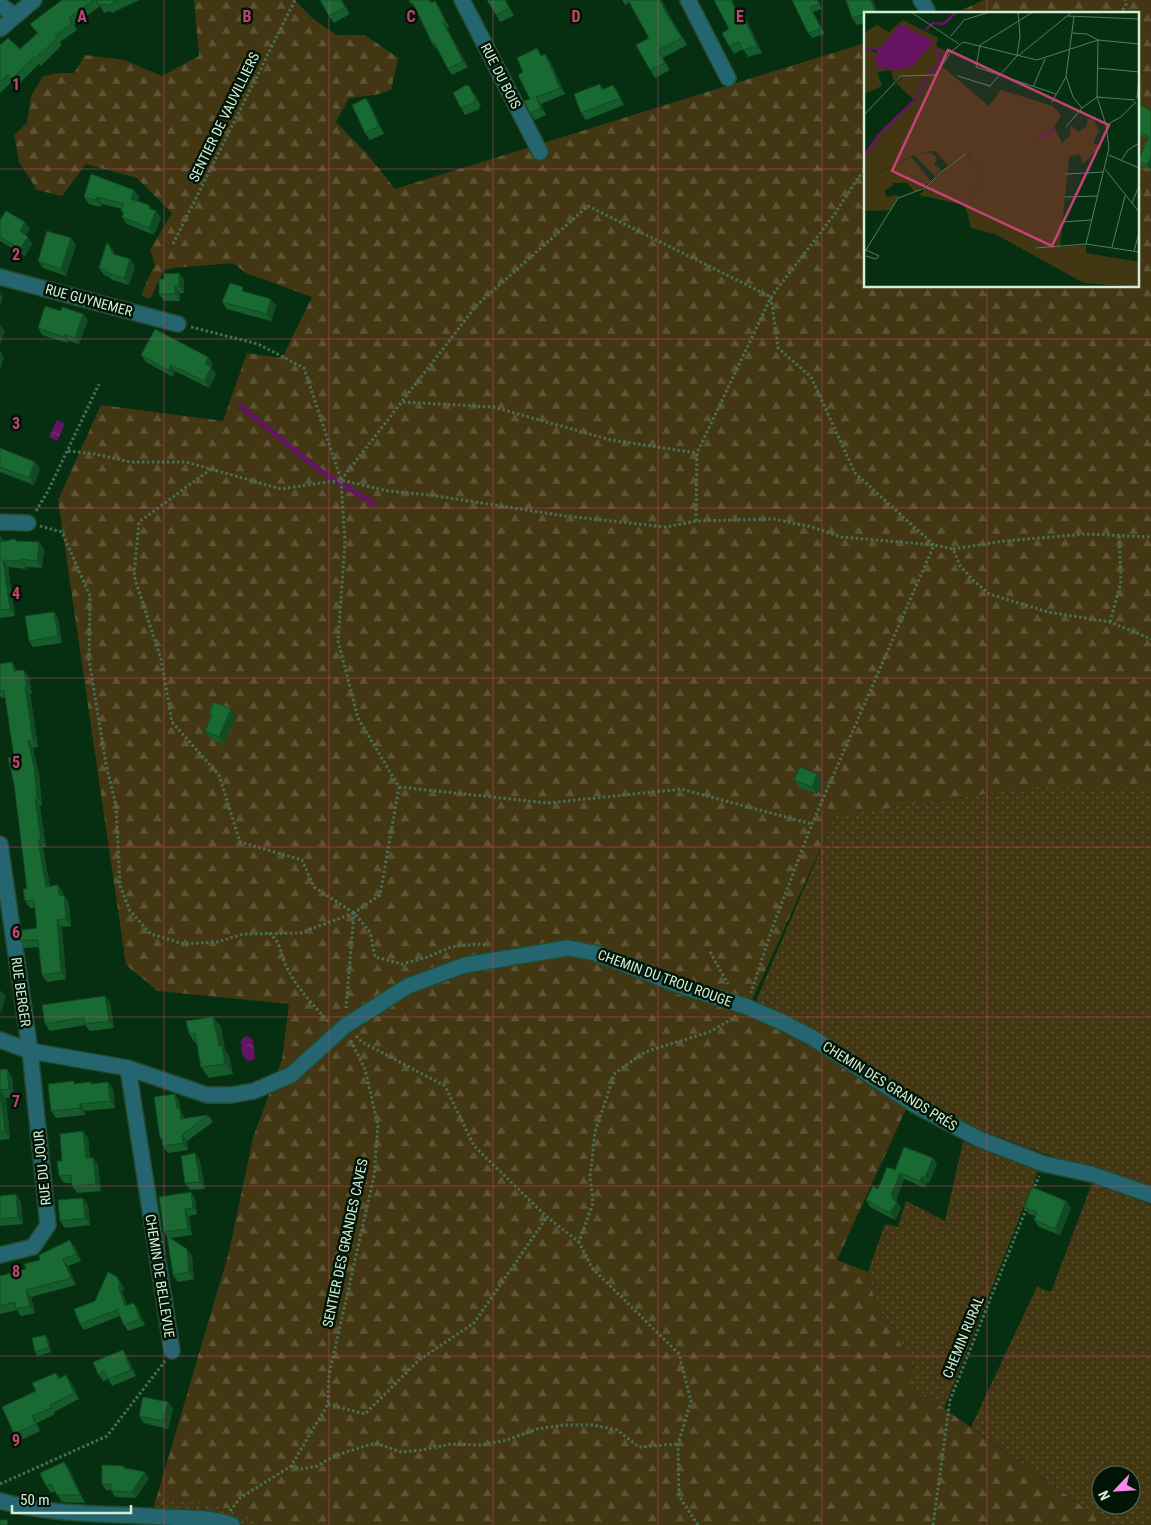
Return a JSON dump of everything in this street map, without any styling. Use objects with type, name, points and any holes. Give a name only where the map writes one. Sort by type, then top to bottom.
[{"type":"street","points":[[0,29],[14,15],[34,0]]},
{"type":"street","name":"RUE DU BOIS","points":[[462,0],[540,152]]},
{"type":"street","points":[[688,0],[728,78]]},
{"type":"street","points":[[0,5],[14,15]]},
{"type":"street","name":"RUE GUYNEMER","points":[[0,277],[178,324]]},
{"type":"street","points":[[0,522],[28,523]]},
{"type":"street","name":"RUE BERGER","points":[[0,844],[30,1051]]},
{"type":"street","name":"CHEMIN DU TROU ROUGE","points":[[0,1040],[30,1051],[128,1068],[208,1094],[231,1095],[254,1091],[291,1075],[345,1026],[408,986],[465,965],[568,948],[596,952],[684,988],[744,1006]]},
{"type":"street","name":"CHEMIN DES GRANDS PRÉS","points":[[744,1006],[813,1038],[915,1104],[979,1139],[1044,1164],[1091,1174],[1151,1196]]},
{"type":"street","name":"RUE DU JOUR","points":[[0,1255],[33,1247],[48,1225],[30,1051]]},
{"type":"street","name":"CHEMIN DE BELLEVUE","points":[[128,1068],[172,1351]]},
{"type":"street","points":[[0,1501],[17,1506],[52,1511],[193,1518],[230,1524]]},
{"type":"path","name":"SENTIER DE VAUVILLIERS","points":[[173,244],[295,0]]},
{"type":"path","points":[[1122,12],[1126,6],[1125,0]]},
{"type":"path","points":[[696,522],[696,454],[771,297],[834,215],[864,171]]},
{"type":"path","points":[[341,480],[477,305],[588,206],[771,297]]},
{"type":"path","points":[[771,297],[778,348],[811,377],[855,474],[934,545]]},
{"type":"path","points":[[99,384],[48,491],[28,523],[62,532],[90,596],[89,660],[106,764],[116,806],[120,886],[130,910],[151,934],[184,944],[217,942],[243,934],[300,933],[354,913],[380,895],[399,788],[358,718],[338,641],[346,542],[341,480],[304,368],[258,344],[178,324]]},
{"type":"path","points":[[402,402],[493,407],[611,440],[696,454]]},
{"type":"path","points":[[68,451],[95,454],[130,462],[186,462],[281,489],[341,480],[388,492],[430,495],[564,516],[666,527],[696,522],[774,519],[812,527],[841,537],[881,542],[934,545],[953,549],[1004,541],[1086,534],[1151,537]]},
{"type":"path","points":[[211,469],[139,522],[134,576],[162,658],[172,722],[219,775],[240,842],[302,860],[314,886],[354,913],[370,932],[375,957],[402,964],[451,948],[477,944],[486,945]]},
{"type":"path","points":[[1110,622],[1121,582],[1119,535]]},
{"type":"path","points":[[579,1242],[593,1203],[590,1177],[596,1132],[616,1073],[645,1052],[709,1032],[744,1013],[744,1006],[812,824],[934,545]]},
{"type":"path","points":[[953,549],[960,566],[989,594],[1048,612],[1110,622],[1151,639]]},
{"type":"path","points":[[399,788],[548,803],[681,789],[812,824]]},
{"type":"path","points":[[345,1026],[354,913]]},
{"type":"path","points":[[268,933],[277,939],[286,967],[305,996],[330,1023],[345,1026],[362,1042],[446,1086],[474,1146],[548,1217],[579,1242],[592,1268],[679,1354],[692,1401],[678,1444],[680,1496],[698,1525]]},
{"type":"path","points":[[710,952],[744,1006]]},
{"type":"path","name":"SENTIER DES GRANDES CAVES","points":[[230,1524],[230,1510],[240,1498],[292,1466],[328,1404],[329,1375],[374,1176],[378,1125],[365,1069],[345,1026]]},
{"type":"path","points":[[1033,1191],[1044,1164]]},
{"type":"path","name":"CHEMIN RURAL","points":[[933,1525],[950,1400],[1030,1200]]},
{"type":"path","points":[[328,1404],[365,1414],[419,1360],[474,1323],[548,1217]]},
{"type":"path","name":"CHEMIN DE BELLEVUE","points":[[0,1484],[107,1436],[172,1351]]},
{"type":"path","points":[[292,1466],[302,1470],[316,1466],[334,1456],[375,1443],[401,1452],[451,1444],[482,1445],[507,1440],[537,1429],[565,1425],[593,1425],[617,1430],[639,1447],[678,1444]]},
{"type":"green space","points":[[194,0],[295,0],[312,18],[336,35],[365,35],[398,58],[391,90],[375,95],[349,98],[336,122],[368,155],[395,189],[864,43],[864,288],[1138,288],[1138,12],[957,12],[984,0],[1151,0],[1151,788],[1033,787],[835,816],[748,1009],[875,1081],[906,1109],[837,1260],[868,1272],[875,1303],[894,1326],[900,1343],[914,1367],[911,1385],[1091,1512],[1091,1515],[1095,1515],[1109,1525],[261,1525],[236,1510],[157,1496],[229,1252],[253,1138],[282,1060],[289,1004],[158,991],[126,965],[58,500],[101,405],[223,421],[247,353],[282,358],[312,297],[246,273],[233,263],[164,270],[150,299],[141,295],[155,264],[150,250],[172,213],[137,178],[86,164],[62,196],[37,190],[19,162],[14,135],[27,123],[31,96],[43,76],[74,73],[85,55],[124,60],[162,76],[199,56]]},
{"type":"green space","points":[[1033,787],[1151,788],[1151,1192],[941,1116],[837,1044],[756,1006],[758,996],[835,816]]},
{"type":"green space","points":[[963,1142],[1038,1171],[944,1408],[911,1385],[914,1367],[900,1343],[894,1326],[875,1303],[868,1272],[885,1224],[898,1227],[906,1201],[945,1221]]},
{"type":"green space","points":[[1092,1183],[1151,1205],[1151,1525],[1109,1525],[1095,1515],[1141,1515],[1141,1465],[1091,1465],[1091,1512],[971,1427],[1037,1287],[1051,1292]]},
{"type":"green space","points":[[157,1496],[236,1510],[261,1525],[148,1525]]},
{"type":"water","points":[[57,420],[65,424],[57,441],[49,437]]},
{"type":"water","points":[[247,1036],[253,1040],[255,1058],[251,1061],[245,1059],[242,1051],[241,1041]]},
{"type":"building","points":[[62,0],[94,0],[69,18],[72,23],[55,36],[57,38],[12,79],[8,74],[0,82],[0,45],[8,38],[20,49],[38,33],[30,24]]},
{"type":"building","points":[[96,0],[118,0],[107,6],[105,4],[100,6]]},
{"type":"building","points":[[320,0],[341,0],[345,7],[329,16]]},
{"type":"building","points":[[409,0],[429,0],[431,3],[435,1],[445,21],[443,22],[463,61],[448,69],[434,42],[432,43],[413,3],[411,4]]},
{"type":"building","points":[[487,0],[505,0],[509,8],[496,15]]},
{"type":"building","points":[[628,0],[660,0],[682,38],[658,50],[665,63],[650,70],[636,45],[649,38]]},
{"type":"building","points":[[714,0],[731,0],[736,11],[740,9],[757,46],[743,50],[739,42],[729,46],[722,33],[729,29]]},
{"type":"building","points":[[792,0],[817,0],[819,4],[810,7],[821,29],[808,33]]},
{"type":"building","points":[[846,0],[871,0],[875,11],[864,12],[864,14],[852,18]]},
{"type":"building","points":[[537,48],[541,56],[545,54],[560,88],[536,97],[541,108],[530,113],[524,101],[530,99],[518,75],[523,72],[517,58]]},
{"type":"building","points":[[600,84],[602,90],[613,85],[620,98],[581,113],[574,94]]},
{"type":"building","points":[[466,85],[469,86],[476,99],[474,100],[475,102],[461,108],[453,93]]},
{"type":"building","points":[[366,98],[379,126],[365,133],[352,105]]},
{"type":"building","points":[[1138,104],[1151,111],[1151,158],[1147,165],[1138,161],[1149,137],[1138,131]]},
{"type":"building","points":[[91,174],[134,190],[131,199],[149,205],[148,208],[156,211],[149,228],[122,217],[124,212],[121,211],[124,204],[97,197],[96,200],[84,197]]},
{"type":"building","points":[[6,211],[25,222],[20,231],[28,237],[20,249],[0,237],[0,220]]},
{"type":"building","points":[[47,231],[71,238],[61,269],[38,261]]},
{"type":"building","points":[[107,242],[113,254],[130,259],[124,278],[107,273],[107,270],[99,268]]},
{"type":"building","points":[[179,273],[179,286],[175,286],[175,294],[159,294],[159,279],[164,279],[164,274]]},
{"type":"building","points":[[230,283],[243,287],[242,291],[271,299],[266,314],[222,302]]},
{"type":"building","points":[[45,306],[61,311],[62,307],[83,314],[75,338],[65,334],[64,337],[38,328]]},
{"type":"building","points":[[155,329],[208,357],[205,364],[211,367],[204,381],[171,365],[168,370],[141,355]]},
{"type":"building","points":[[0,448],[35,462],[29,478],[0,467]]},
{"type":"building","points":[[15,539],[16,541],[39,542],[37,561],[21,559],[21,561],[3,560],[10,609],[0,610],[0,542]]},
{"type":"building","points":[[54,612],[58,636],[29,641],[25,616]]},
{"type":"building","points":[[12,662],[14,671],[24,670],[27,687],[25,687],[33,740],[28,741],[34,767],[37,798],[35,798],[41,840],[38,840],[46,887],[58,885],[59,896],[64,895],[66,919],[57,920],[61,972],[42,975],[38,940],[20,940],[18,931],[37,928],[34,900],[25,901],[23,889],[27,889],[14,784],[8,758],[14,757],[4,690],[0,691],[0,664]]},
{"type":"building","points":[[214,702],[231,709],[219,737],[205,731],[212,714],[209,713]]},
{"type":"building","points":[[800,767],[817,774],[812,787],[794,780]]},
{"type":"building","points":[[105,996],[109,1021],[85,1024],[84,1017],[45,1024],[42,1005]]},
{"type":"building","points":[[213,1017],[219,1046],[222,1046],[225,1064],[201,1067],[195,1033],[189,1034],[186,1021]]},
{"type":"building","points":[[7,1069],[9,1089],[0,1090],[0,1070]]},
{"type":"building","points":[[74,1081],[74,1084],[108,1082],[110,1101],[80,1104],[80,1108],[51,1111],[48,1084]]},
{"type":"building","points":[[0,1090],[5,1131],[0,1132]]},
{"type":"building","points":[[175,1094],[181,1119],[208,1115],[182,1135],[183,1143],[163,1146],[162,1138],[160,1138],[154,1097]]},
{"type":"building","points":[[83,1131],[86,1158],[93,1158],[96,1184],[72,1186],[71,1175],[59,1176],[57,1161],[62,1161],[60,1134]]},
{"type":"building","points":[[904,1147],[933,1158],[925,1177],[922,1176],[920,1181],[900,1173],[891,1195],[893,1196],[892,1199],[897,1202],[890,1213],[866,1200],[873,1186],[878,1189],[887,1167],[895,1170]]},
{"type":"building","points":[[195,1153],[200,1182],[185,1183],[181,1156]]},
{"type":"building","points":[[1032,1187],[1066,1201],[1055,1229],[1034,1220],[1037,1212],[1024,1207]]},
{"type":"building","points":[[191,1192],[193,1208],[185,1209],[188,1229],[164,1232],[159,1197]]},
{"type":"building","points":[[16,1194],[18,1217],[0,1219],[0,1196]]},
{"type":"building","points":[[83,1198],[85,1218],[60,1221],[58,1200]]},
{"type":"building","points":[[167,1236],[187,1249],[189,1272],[173,1275]]},
{"type":"building","points":[[70,1240],[76,1254],[63,1259],[71,1278],[26,1290],[30,1306],[16,1309],[15,1302],[0,1306],[0,1276],[26,1269],[24,1264],[40,1260],[39,1255]]},
{"type":"building","points":[[108,1272],[117,1277],[120,1283],[118,1286],[125,1306],[134,1303],[140,1319],[124,1325],[117,1310],[119,1309],[80,1324],[74,1309],[95,1301]]},
{"type":"building","points":[[45,1335],[49,1348],[35,1352],[32,1338]]},
{"type":"building","points":[[123,1350],[131,1370],[108,1379],[104,1371],[98,1374],[93,1362]]},
{"type":"building","points":[[56,1373],[58,1379],[66,1375],[74,1393],[50,1405],[51,1408],[32,1416],[36,1424],[14,1434],[2,1407],[36,1391],[32,1383]]},
{"type":"building","points":[[143,1397],[168,1402],[163,1421],[139,1416]]},
{"type":"building","points":[[64,1462],[80,1495],[57,1495],[51,1484],[46,1486],[40,1473]]},
{"type":"building","points":[[102,1465],[124,1466],[124,1468],[145,1472],[132,1492],[111,1491],[111,1484],[102,1484]]},
{"type":"building","points":[[0,1520],[8,1520],[7,1525],[0,1525]]},
{"type":"waterway","points":[[240,406],[322,472],[374,504]]}]
